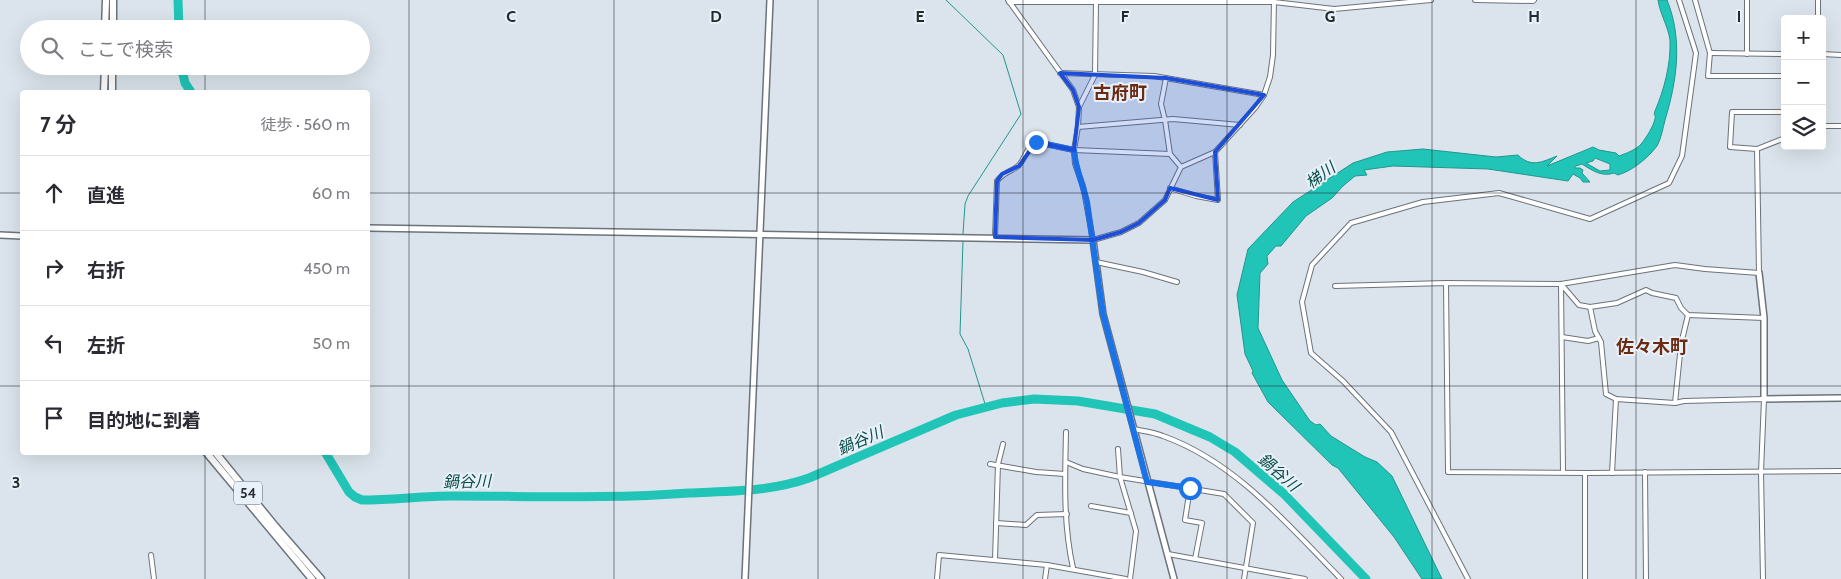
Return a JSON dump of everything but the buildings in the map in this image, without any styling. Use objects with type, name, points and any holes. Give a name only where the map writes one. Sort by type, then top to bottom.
[{"type":"main road","points":[[105,20],[106,0]]},
{"type":"main road","points":[[113,0],[113,20]]},
{"type":"main road","points":[[104,90],[105,75]]},
{"type":"main road","points":[[112,75],[112,90]]},
{"type":"main road","name":"54","points":[[209,455],[312,579]]},
{"type":"main road","name":"54","points":[[217,455],[274,526],[321,579]]},
{"type":"street","points":[[745,579],[770,0]]},
{"type":"street","points":[[1009,1],[1274,1],[1334,9],[1431,0]]},
{"type":"street","points":[[1475,0],[1534,0]]},
{"type":"street","points":[[1468,579],[1391,432],[1343,381],[1311,354],[1302,302],[1312,265],[1351,223],[1423,202],[1499,194],[1590,219],[1669,183],[1682,156],[1696,53],[1679,0]]},
{"type":"street","points":[[1695,0],[1710,53],[1708,76],[1781,76]]},
{"type":"street","points":[[1747,0],[1747,54]]},
{"type":"street","points":[[1818,0],[1818,15]]},
{"type":"street","points":[[1009,1],[1073,90],[1078,107],[1078,127],[1074,150],[1075,164],[1083,186],[1093,240],[1103,314],[1174,579]]},
{"type":"street","points":[[1078,107],[1095,75],[1096,1]]},
{"type":"street","points":[[370,228],[1093,240],[1121,232],[1139,223],[1164,200],[1181,167],[1215,152],[1264,95],[1270,77],[1273,55],[1274,1]]},
{"type":"street","points":[[1710,53],[1781,54]]},
{"type":"street","points":[[1826,54],[1841,55]]},
{"type":"street","points":[[1060,73],[1135,75],[1166,78],[1264,95]]},
{"type":"street","points":[[1166,78],[1161,104],[1166,120],[1170,154],[1181,167]]},
{"type":"street","points":[[1781,112],[1732,112],[1730,147],[1757,149],[1781,140]]},
{"type":"street","points":[[1078,127],[1166,120],[1240,125]]},
{"type":"street","points":[[1826,126],[1841,126]]},
{"type":"street","points":[[996,238],[997,181],[1002,174],[1019,166],[1031,144],[1036,142],[1074,150],[1170,154]]},
{"type":"street","points":[[1757,149],[1759,274],[1764,318],[1764,399],[1761,472],[1763,579]]},
{"type":"street","points":[[1170,188],[1218,200],[1215,152]]},
{"type":"street","points":[[0,235],[20,236]]},
{"type":"street","points":[[1096,262],[1143,272],[1177,282]]},
{"type":"street","points":[[1335,286],[1561,284],[1675,265],[1759,274]]},
{"type":"street","points":[[1446,284],[1448,472],[1841,471]]},
{"type":"street","points":[[1561,284],[1579,305],[1590,307],[1618,304],[1646,290],[1652,294],[1676,298],[1681,308],[1688,315],[1764,318]]},
{"type":"street","points":[[1561,284],[1563,472]]},
{"type":"street","points":[[1590,307],[1594,331],[1601,342],[1606,394],[1616,399],[1676,403],[1684,400],[1841,398]]},
{"type":"street","points":[[1676,403],[1680,344],[1688,315]]},
{"type":"street","points":[[1562,337],[1588,340],[1599,338]]},
{"type":"street","points":[[1612,473],[1616,399]]},
{"type":"street","points":[[1133,429],[1162,436],[1194,450],[1236,477],[1272,509],[1341,579]]},
{"type":"street","points":[[1066,432],[1065,474],[1067,514],[1073,568]]},
{"type":"street","points":[[995,560],[998,464],[1002,444]]},
{"type":"street","points":[[937,579],[939,555],[1073,568],[1076,571],[1128,579],[1136,531],[1120,477],[1118,449]]},
{"type":"street","points":[[1066,462],[1083,469],[1120,477],[1224,494],[1254,523],[1244,579]]},
{"type":"street","points":[[990,464],[1036,472],[1065,474]]},
{"type":"street","points":[[1645,472],[1646,579]]},
{"type":"street","points":[[1585,473],[1586,579]]},
{"type":"street","points":[[1190,488],[1185,520],[1202,523],[1195,559]]},
{"type":"street","points":[[1091,506],[1131,513]]},
{"type":"street","points":[[996,523],[1026,524],[1036,515],[1067,514]]},
{"type":"street","points":[[1168,554],[1280,577],[1305,579]]},
{"type":"street","points":[[150,555],[154,579]]},
{"type":"street","points":[[1046,565],[1046,579]]},
{"type":"highlighted area","points":[[1060,73],[1166,78],[1264,95],[1215,152],[1218,200],[1170,188],[1165,200],[1139,223],[1121,232],[1093,240],[995,237],[997,181],[1002,174],[1019,166],[1036,142],[1074,150],[1079,107],[1073,90]]},
{"type":"shaded area","points":[[1658,0],[1667,0],[1672,15],[1677,45],[1675,75],[1673,90],[1657,146],[1639,164],[1618,175],[1614,173],[1598,173],[1582,164],[1574,168],[1583,170],[1582,173],[1590,182],[1583,182],[1573,174],[1568,181],[1488,169],[1393,166],[1364,170],[1367,175],[1355,176],[1332,198],[1306,216],[1281,246],[1276,246],[1267,256],[1268,264],[1260,273],[1258,328],[1282,380],[1310,421],[1316,425],[1320,424],[1331,436],[1365,457],[1377,462],[1392,476],[1442,579],[1422,579],[1394,537],[1338,468],[1332,465],[1268,402],[1252,373],[1253,371],[1245,354],[1237,295],[1248,249],[1293,202],[1353,163],[1387,152],[1423,149],[1496,157],[1518,155],[1532,163],[1557,156],[1547,166],[1593,147],[1616,153],[1619,156],[1634,149],[1642,143],[1653,125],[1654,113],[1664,86],[1668,67],[1670,40]],"holes":[[[1595,158],[1610,164],[1610,170],[1600,171],[1586,163],[1593,161]]]},
{"type":"waterway","name":"鍋谷川","points":[[178,0],[179,20]]},
{"type":"waterway","points":[[946,0],[1003,55],[1021,114],[968,196],[965,204],[963,234]]},
{"type":"waterway","name":"鍋谷川","points":[[183,75],[190,90]]},
{"type":"waterway","points":[[963,241],[960,334],[968,349],[986,407]]},
{"type":"waterway","name":"鍋谷川","points":[[327,455],[349,492],[362,500],[453,496],[630,496],[735,491],[779,486],[809,478],[956,415],[1002,403],[1034,399],[1078,401],[1155,414],[1210,437],[1235,452],[1284,494],[1366,579]]},
{"type":"district","name":"古府町","points":[[1120,93]]},
{"type":"district","name":"佐々木町","points":[[1652,347]]},
{"type":"route","points":[[1036,142],[1074,150],[1075,164],[1087,202],[1103,314],[1147,482],[1190,488]]},
{"type":"water label","name":"梯川","points":[[1320,175]]}]
